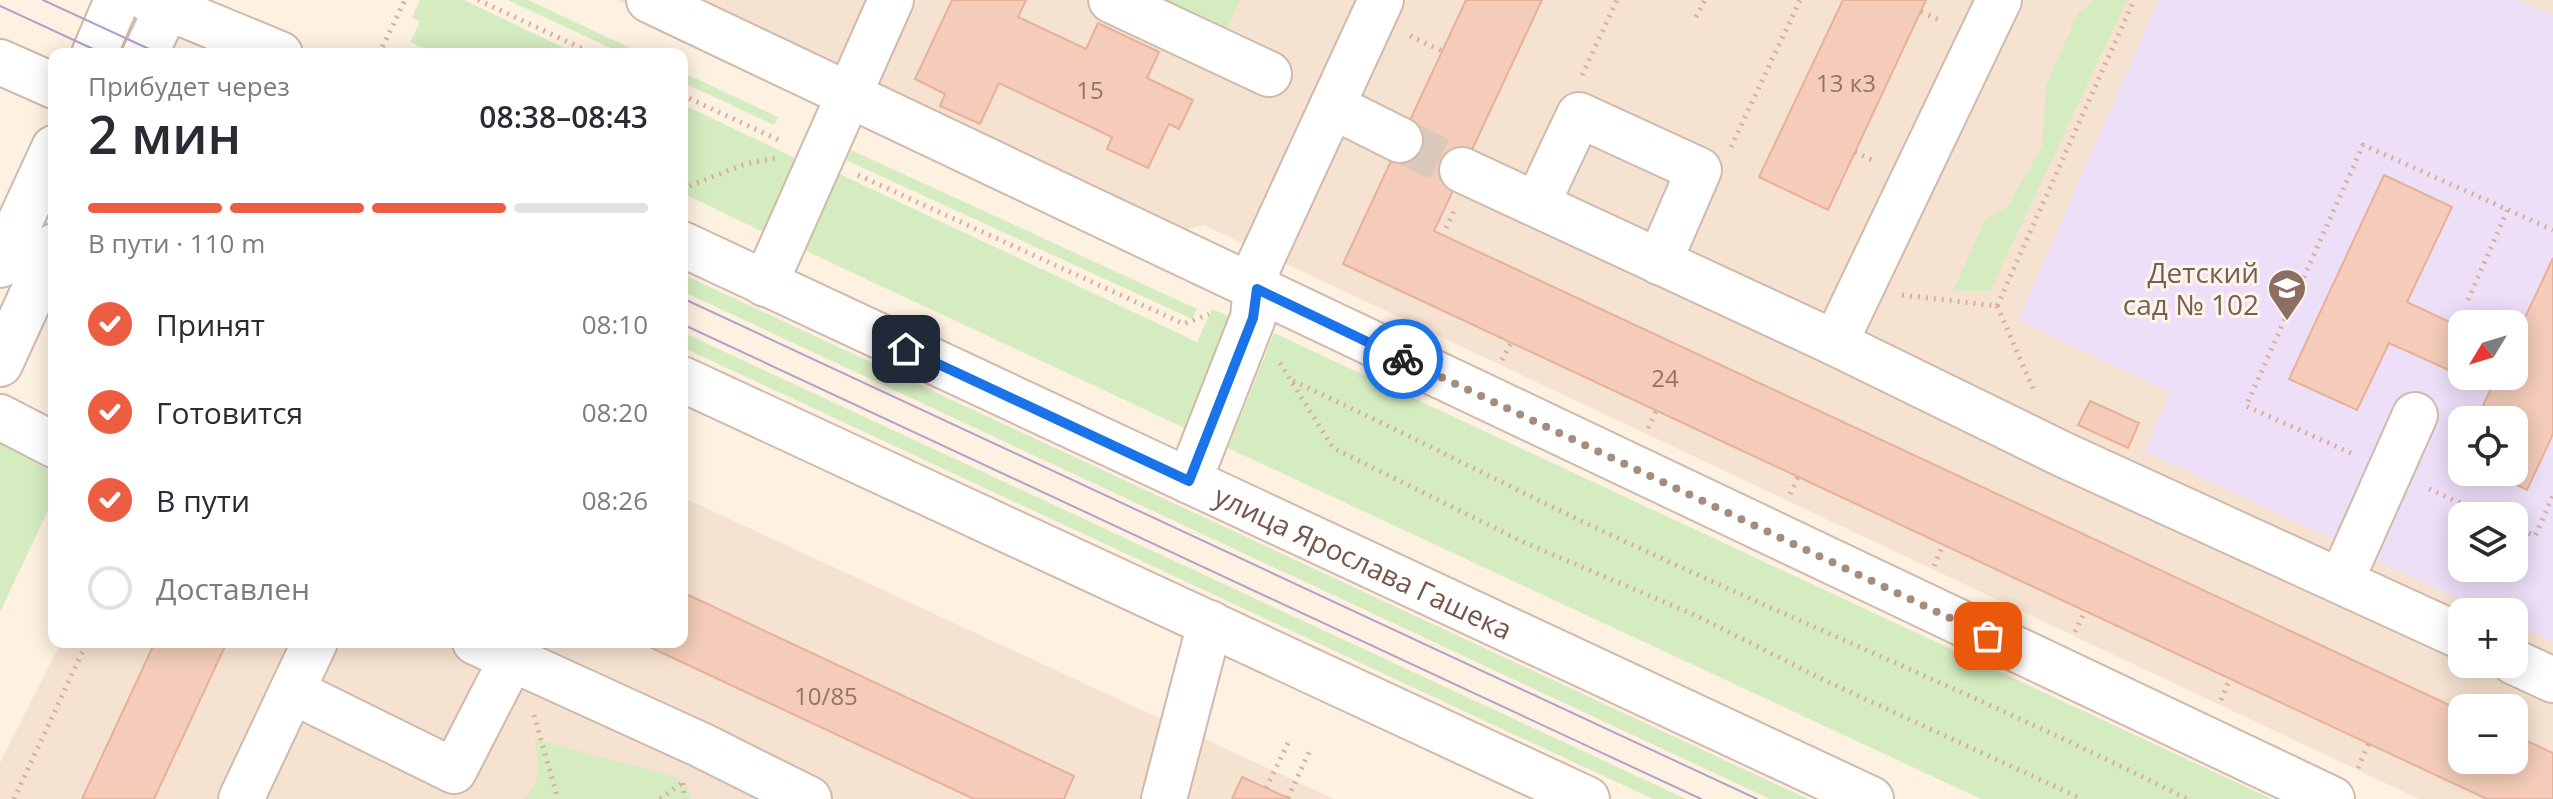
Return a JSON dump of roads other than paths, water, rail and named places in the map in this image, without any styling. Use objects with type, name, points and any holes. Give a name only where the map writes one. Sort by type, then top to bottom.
[{"type":"street","points":[[97,48],[117,0]]},
{"type":"street","points":[[649,0],[1257,289],[2342,789]]},
{"type":"street","points":[[765,284],[891,0]]},
{"type":"street","points":[[1111,0],[1269,74]]},
{"type":"street","points":[[1189,481],[1253,318],[1258,267],[1381,0]]},
{"type":"street","points":[[1835,343],[1999,0]]},
{"type":"street","points":[[147,48],[163,3],[266,48]]},
{"type":"street","points":[[0,62],[48,83]]},
{"type":"street","points":[[1332,106],[1400,140]]},
{"type":"street","points":[[1537,204],[1579,115],[1699,170],[1659,262]]},
{"type":"street","points":[[0,265],[48,161]]},
{"type":"street","points":[[1462,170],[1835,343],[2062,454],[2448,631]]},
{"type":"street","name":"улица Ярослава Гашека","points":[[688,247],[1871,799]]},
{"type":"street","points":[[0,364],[48,259]]},
{"type":"street","points":[[688,382],[1587,799]]},
{"type":"street","points":[[2341,581],[2415,415]]},
{"type":"street","points":[[0,417],[48,442]]},
{"type":"street","points":[[1164,799],[1210,623]]},
{"type":"street","points":[[241,799],[312,648]]},
{"type":"street","points":[[292,691],[454,771],[493,651],[701,745],[809,799]]},
{"type":"street","points":[[2528,668],[2553,680]]},
{"type":"tunnel","points":[[1400,140],[1462,170]]},
{"type":"tram line","points":[[43,0],[147,48]]},
{"type":"tram line","points":[[0,6],[91,48]]},
{"type":"tram line","points":[[688,301],[1757,799]]},
{"type":"tram line","points":[[688,327],[1701,799]]},
{"type":"place","name":"Детский сад № 102","points":[[2287,322]]}]
